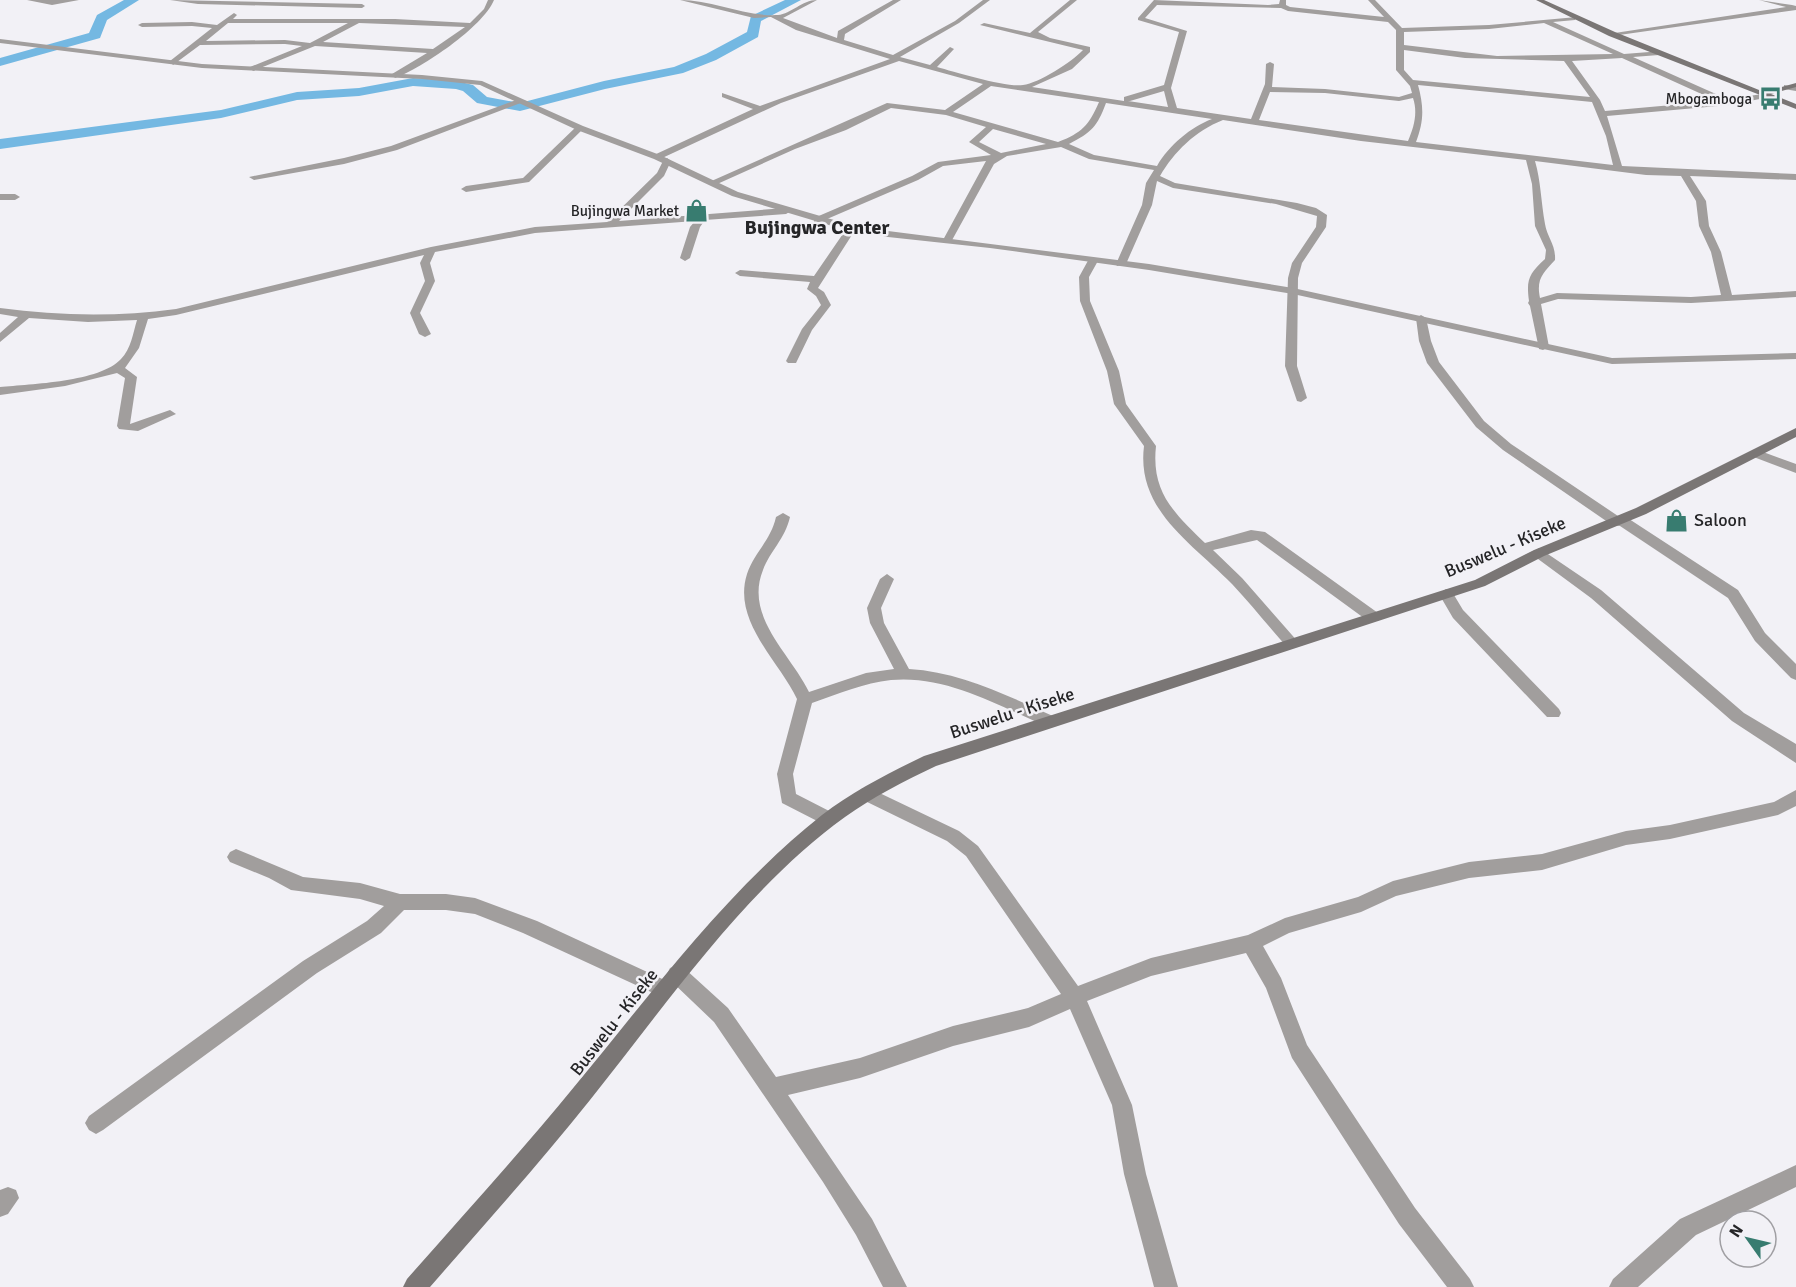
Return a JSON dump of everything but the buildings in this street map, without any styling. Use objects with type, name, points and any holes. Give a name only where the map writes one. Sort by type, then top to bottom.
[{"type":"main road","points":[[1539,0],[1612,34],[1796,107]]},
{"type":"main road","points":[[1766,94],[1793,87]]},
{"type":"main road","name":"Buswelu - Kiseke","points":[[416,1287],[580,1095],[670,981],[780,862],[830,819],[867,794],[930,760],[1480,583],[1539,553],[1619,521],[1796,432]]},
{"type":"street","points":[[30,0],[52,3],[76,0]]},
{"type":"street","points":[[173,0],[249,4],[362,3],[359,20]]},
{"type":"street","points":[[189,0],[249,4]]},
{"type":"street","points":[[395,76],[471,25],[486,12],[491,0]]},
{"type":"street","points":[[683,0],[754,16],[768,14],[799,28],[895,59],[989,83],[1411,144],[1530,158],[1685,175],[1796,177]]},
{"type":"street","points":[[779,17],[814,0]]},
{"type":"street","points":[[841,40],[841,33],[845,30],[898,0]]},
{"type":"street","points":[[611,223],[650,186],[662,159],[760,109],[833,80],[895,59],[903,51],[957,22],[983,0]]},
{"type":"street","points":[[1039,37],[1033,32],[1036,27],[1074,0]]},
{"type":"street","points":[[1371,0],[1400,30],[1489,27],[1575,18]]},
{"type":"street","points":[[1762,0],[1796,7]]},
{"type":"street","points":[[1173,110],[1167,87],[1184,35],[1179,28],[1150,24],[1140,19],[1157,1],[1282,3],[1288,9],[1389,20]]},
{"type":"street","points":[[173,63],[249,4]]},
{"type":"street","points":[[1612,34],[1796,7]]},
{"type":"street","points":[[226,21],[359,20],[471,25]]},
{"type":"street","points":[[253,69],[313,45],[359,20]]},
{"type":"street","points":[[1544,21],[1729,103]]},
{"type":"street","points":[[142,25],[192,24],[219,27]]},
{"type":"street","points":[[984,25],[1088,50],[1069,67],[1024,88]]},
{"type":"street","points":[[1400,30],[1400,70],[1412,82],[1419,103],[1420,116],[1411,144]]},
{"type":"street","points":[[0,41],[173,63],[395,76],[482,84],[580,128],[662,159],[749,200],[817,220],[1293,291],[1612,361],[1796,356]]},
{"type":"street","points":[[1602,46],[1630,41]]},
{"type":"street","points":[[199,43],[285,42],[432,51]]},
{"type":"street","points":[[1400,47],[1486,60],[1567,60],[1659,53]]},
{"type":"street","points":[[930,69],[950,49]]},
{"type":"street","points":[[903,51],[905,57],[915,65]]},
{"type":"street","points":[[1567,60],[1604,114],[1614,140],[1618,168]]},
{"type":"street","points":[[1255,120],[1266,89],[1270,64]]},
{"type":"street","points":[[1412,82],[1596,100]]},
{"type":"street","points":[[947,113],[989,83]]},
{"type":"street","points":[[1118,101],[1144,96],[1167,87]]},
{"type":"street","points":[[1266,89],[1324,91],[1399,99],[1415,95]]},
{"type":"street","points":[[1604,114],[1729,103],[1766,94]]},
{"type":"street","points":[[725,95],[760,109]]},
{"type":"street","points":[[817,220],[915,178],[941,164],[1001,156],[1060,144],[1092,127],[1104,99]]},
{"type":"street","points":[[254,177],[344,161],[394,148],[522,101]]},
{"type":"street","points":[[712,183],[803,142],[843,128],[883,107],[902,105],[947,113],[1060,144],[1092,157],[1158,173],[1173,185],[1320,212],[1321,227],[1297,263],[1293,291],[1291,366],[1301,398]]},
{"type":"street","points":[[1121,264],[1147,205],[1148,189],[1172,151],[1199,127],[1224,117]]},
{"type":"street","points":[[992,126],[973,142],[1001,156]]},
{"type":"street","points":[[466,189],[526,180],[580,128]]},
{"type":"street","points":[[948,240],[986,168],[1023,141],[1017,134]]},
{"type":"street","points":[[1530,158],[1537,184],[1540,226],[1551,250],[1550,260],[1538,272],[1532,285],[1533,303],[1543,347]]},
{"type":"street","points":[[1685,175],[1701,201],[1704,226],[1716,252],[1727,297]]},
{"type":"street","points":[[0,197],[15,197]]},
{"type":"street","points":[[0,311],[103,321],[143,318],[431,250],[535,230],[786,211]]},
{"type":"street","points":[[685,258],[695,227],[703,216]]},
{"type":"street","points":[[792,361],[807,329],[826,304],[820,294],[812,289],[815,279],[827,266],[852,227]]},
{"type":"street","points":[[425,334],[415,313],[430,282],[425,263],[431,250]]},
{"type":"street","points":[[1094,260],[1084,277],[1085,302],[1113,371],[1120,404],[1150,446],[1148,464],[1153,488],[1172,519],[1292,643]]},
{"type":"street","points":[[740,273],[815,279]]},
{"type":"street","points":[[1532,285],[1557,296]]},
{"type":"street","points":[[1533,303],[1557,296],[1691,300],[1796,294]]},
{"type":"street","points":[[0,339],[26,315]]},
{"type":"street","points":[[0,390],[86,378],[118,368],[136,345],[143,318]]},
{"type":"street","points":[[1421,318],[1425,341],[1433,363],[1480,424],[1516,453],[1733,594],[1760,637],[1796,674]]},
{"type":"street","points":[[118,368],[131,376],[123,426],[134,428],[170,414]]},
{"type":"street","points":[[1755,453],[1796,469]]},
{"type":"street","points":[[783,517],[776,542],[762,557],[753,577],[751,597],[760,631],[788,667],[805,699],[785,774],[788,798],[830,819]]},
{"type":"street","points":[[1202,548],[1251,535],[1260,536],[1372,617]]},
{"type":"street","points":[[1539,553],[1596,594],[1737,717],[1792,750],[1796,756]]},
{"type":"street","points":[[887,579],[874,608],[877,623],[904,674]]},
{"type":"street","points":[[1446,594],[1458,614],[1497,653],[1514,675],[1553,713]]},
{"type":"street","points":[[805,699],[851,684],[904,674],[950,682],[1049,721]]},
{"type":"street","points":[[867,794],[953,836],[972,851],[1075,998],[1122,1105],[1135,1174],[1166,1287]]},
{"type":"street","points":[[772,1088],[860,1068],[953,1036],[1029,1017],[1150,968],[1251,943],[1286,926],[1437,877],[1469,870],[1542,862],[1626,838],[1670,832],[1778,808],[1796,797]]},
{"type":"street","points":[[236,857],[275,872],[291,882],[360,891],[400,902],[446,902],[475,906],[530,927],[642,976],[670,981],[721,1015],[831,1174],[890,1284]]},
{"type":"street","points":[[96,1123],[310,967],[374,927],[400,902]]},
{"type":"street","points":[[1251,943],[1274,984],[1299,1051],[1407,1216],[1462,1287]]},
{"type":"street","points":[[1621,1287],[1688,1227],[1796,1176]]},
{"type":"waterway","points":[[0,62],[95,35],[101,18],[133,0]]},
{"type":"waterway","points":[[0,144],[221,114],[297,96],[359,92],[413,82],[457,85],[468,88],[482,100],[520,107],[604,85],[678,70],[711,57],[753,34],[755,19],[795,0]]},
{"type":"place","name":"Mbogamboga","points":[[1770,99]]},
{"type":"place","name":"Bujingwa Market","points":[[697,211]]},
{"type":"place","name":"Saloon","points":[[1676,520]]},
{"type":"district","name":"Bujingwa Center","points":[[817,227]]}]
